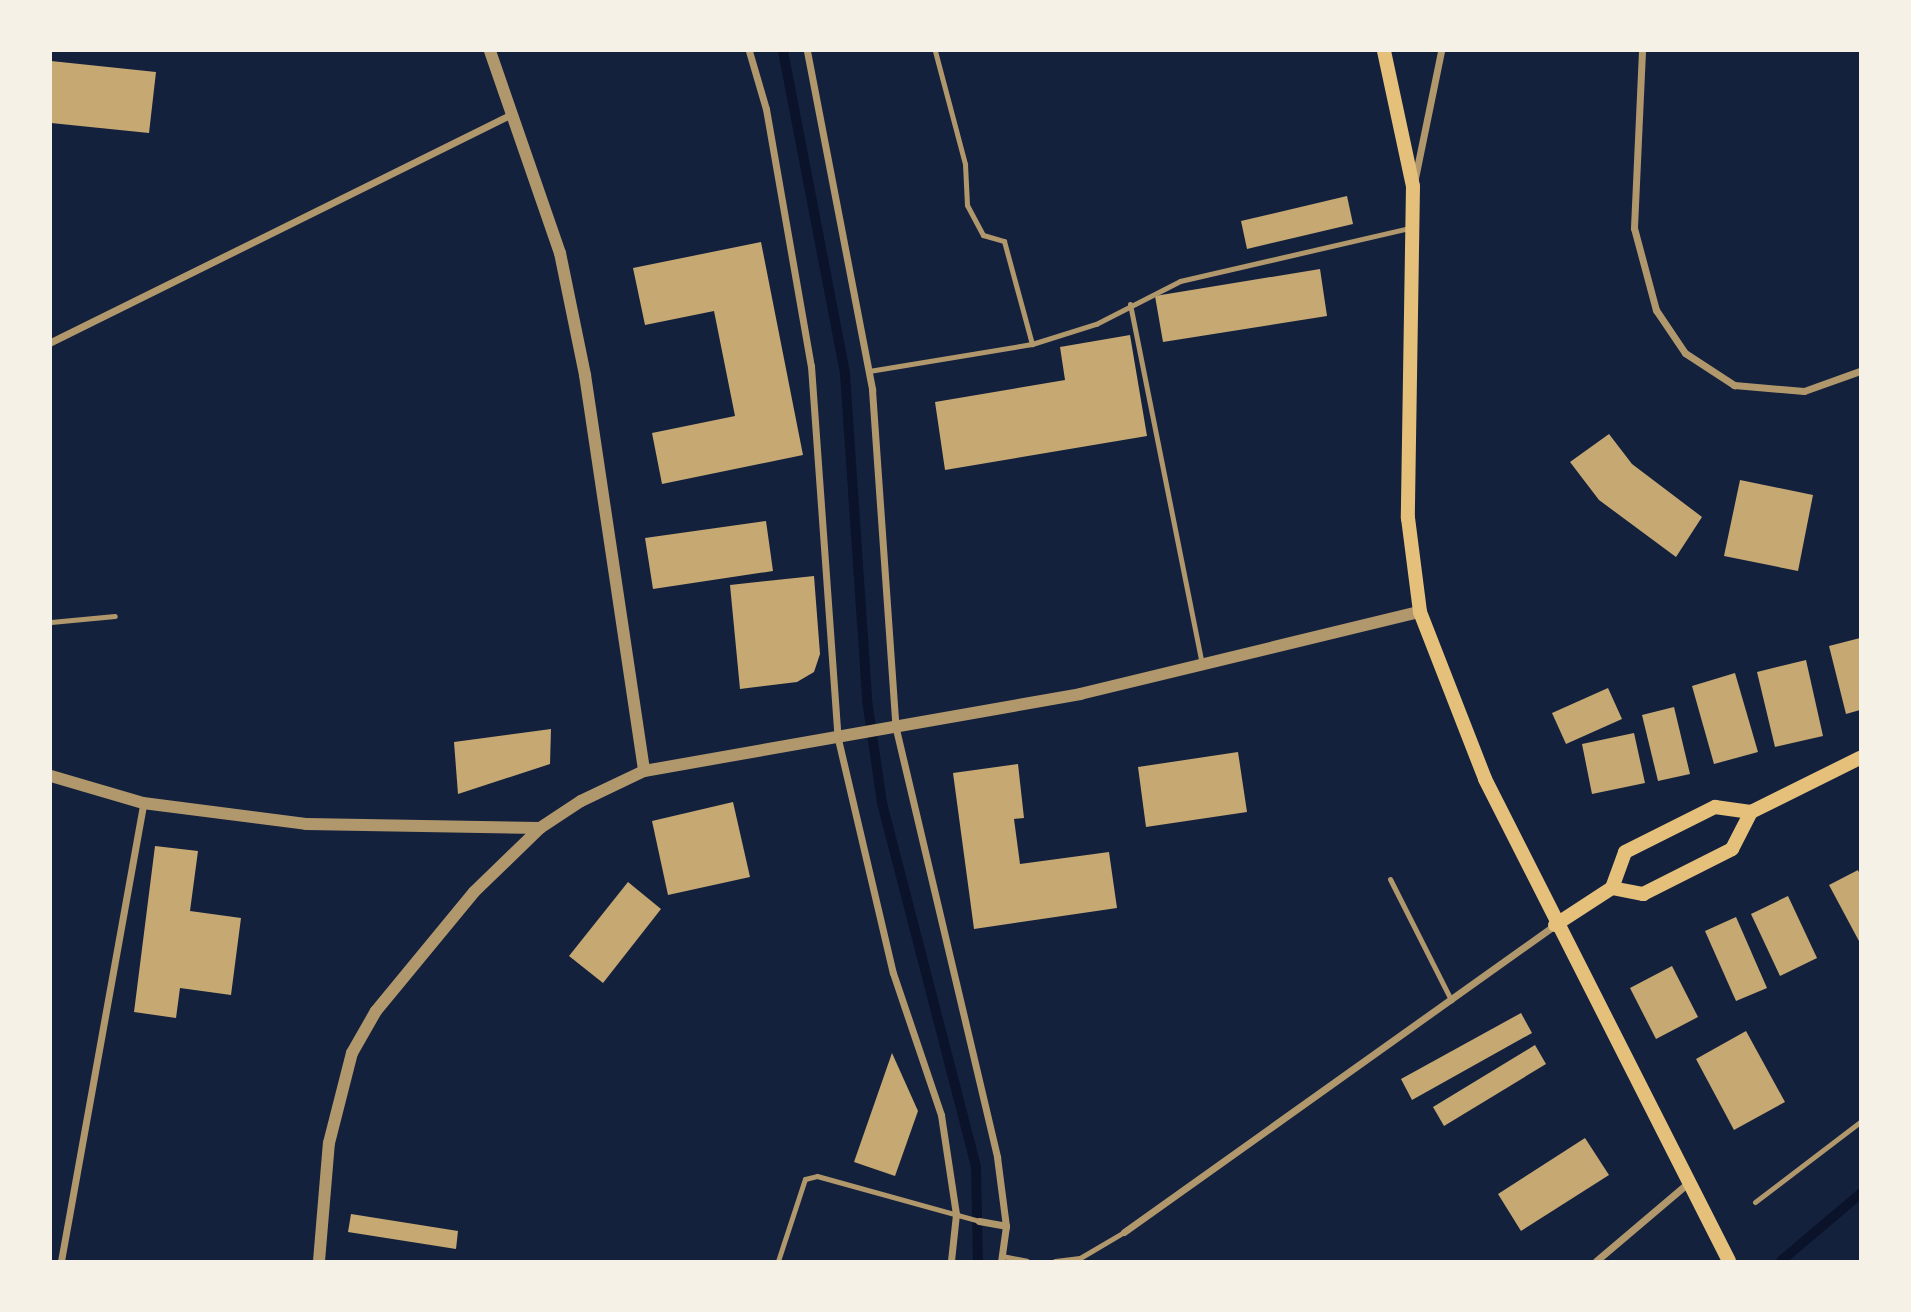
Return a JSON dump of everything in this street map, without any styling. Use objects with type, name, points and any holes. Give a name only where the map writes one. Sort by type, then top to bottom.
[{"type":"main road","points":[[1384,51],[1413,186],[1408,518],[1420,612],[1485,779],[1555,925],[1729,1261]]},
{"type":"main road","points":[[1555,925],[1612,888],[1625,852],[1715,807],[1751,812],[1860,758]]},
{"type":"main road","points":[[1612,888],[1643,894],[1732,849],[1751,812]]},
{"type":"street","points":[[490,51],[516,112],[560,253],[585,375],[644,771]]},
{"type":"street","points":[[749,51],[766,109],[811,366],[838,739],[893,974],[941,1115],[956,1214],[951,1261]]},
{"type":"street","points":[[807,51],[869,371],[897,729],[997,1157],[1002,1259]]},
{"type":"street","points":[[1413,186],[1441,51]]},
{"type":"street","points":[[1642,51],[1634,228],[1656,310],[1685,353],[1734,385],[1804,391],[1860,371]]},
{"type":"street","points":[[51,342],[516,112]]},
{"type":"street","points":[[319,1261],[329,1143],[352,1053],[376,1011],[474,892],[540,828],[644,771],[897,729],[1202,666],[1420,612]]},
{"type":"street","points":[[51,776],[143,803],[306,824],[540,828]]},
{"type":"street","points":[[61,1261],[143,803]]},
{"type":"street","points":[[1124,1232],[1555,925]]},
{"type":"street","points":[[1596,1261],[1688,1183]]},
{"type":"street","points":[[979,1221],[1002,1225]]},
{"type":"lane","points":[[935,51],[965,164],[967,205],[983,235],[1004,241],[1031,344]]},
{"type":"lane","points":[[869,371],[1031,344],[1096,324],[1130,304],[1180,281],[1414,227]]},
{"type":"lane","points":[[1130,304],[1202,666]]},
{"type":"lane","points":[[51,622],[115,616]]},
{"type":"lane","points":[[1390,879],[1451,1000]]},
{"type":"lane","points":[[1755,1202],[1860,1122]]},
{"type":"lane","points":[[778,1261],[805,1179],[817,1176],[979,1221]]},
{"type":"lane","points":[[1055,1261],[1080,1258],[1124,1232]]},
{"type":"lane","points":[[1002,1259],[1027,1261]]},
{"type":"building","points":[[51,61],[156,72],[149,133],[51,123]]},
{"type":"building","points":[[1347,196],[1353,224],[1247,249],[1241,221]]},
{"type":"building","points":[[761,242],[803,455],[662,484],[652,433],[735,416],[714,311],[645,325],[633,268]]},
{"type":"building","points":[[1320,269],[1327,316],[1163,342],[1155,296]]},
{"type":"building","points":[[1130,335],[1147,436],[945,470],[935,402],[1065,380],[1060,347]]},
{"type":"building","points":[[1609,434],[1632,464],[1702,517],[1676,557],[1599,500],[1570,462]]},
{"type":"building","points":[[1740,480],[1813,495],[1798,571],[1724,556]]},
{"type":"building","points":[[766,521],[773,571],[653,589],[645,538]]},
{"type":"building","points":[[814,576],[820,654],[814,672],[797,682],[740,689],[730,585]]},
{"type":"building","points":[[1860,638],[1860,710],[1846,714],[1829,646]]},
{"type":"building","points":[[1806,660],[1823,736],[1775,747],[1757,672]]},
{"type":"building","points":[[1735,673],[1758,752],[1714,764],[1692,686]]},
{"type":"building","points":[[1608,688],[1622,719],[1566,744],[1552,713]]},
{"type":"building","points":[[1674,707],[1690,774],[1658,781],[1642,715]]},
{"type":"building","points":[[551,729],[550,764],[458,794],[454,742]]},
{"type":"building","points":[[1634,733],[1645,783],[1592,794],[1582,744]]},
{"type":"building","points":[[1238,752],[1247,812],[1146,827],[1138,767]]},
{"type":"building","points":[[1018,764],[1024,818],[1014,819],[1020,864],[1109,852],[1117,908],[974,929],[953,773]]},
{"type":"building","points":[[733,802],[750,877],[668,895],[652,821]]},
{"type":"building","points":[[155,846],[198,851],[190,911],[241,918],[231,995],[180,988],[176,1018],[134,1012]]},
{"type":"building","points":[[1858,870],[1860,875],[1860,943],[1829,885]]},
{"type":"building","points":[[628,882],[661,909],[603,983],[569,956]]},
{"type":"building","points":[[1788,896],[1817,958],[1780,976],[1751,914]]},
{"type":"building","points":[[1736,917],[1767,988],[1736,1001],[1705,931]]},
{"type":"building","points":[[1672,966],[1698,1017],[1656,1039],[1630,988]]},
{"type":"building","points":[[1521,1013],[1532,1033],[1412,1100],[1401,1079]]},
{"type":"building","points":[[1746,1031],[1785,1102],[1734,1130],[1696,1059]]},
{"type":"building","points":[[1535,1045],[1546,1064],[1444,1126],[1433,1107]]},
{"type":"building","points":[[892,1053],[918,1111],[895,1176],[854,1162]]},
{"type":"building","points":[[1585,1138],[1609,1175],[1521,1231],[1498,1194]]},
{"type":"building","points":[[351,1214],[458,1231],[456,1249],[348,1232]]},
{"type":"waterway","points":[[783,51],[845,374],[867,700],[882,803],[976,1167],[978,1261]]},
{"type":"waterway","points":[[1781,1261],[1860,1194]]}]
